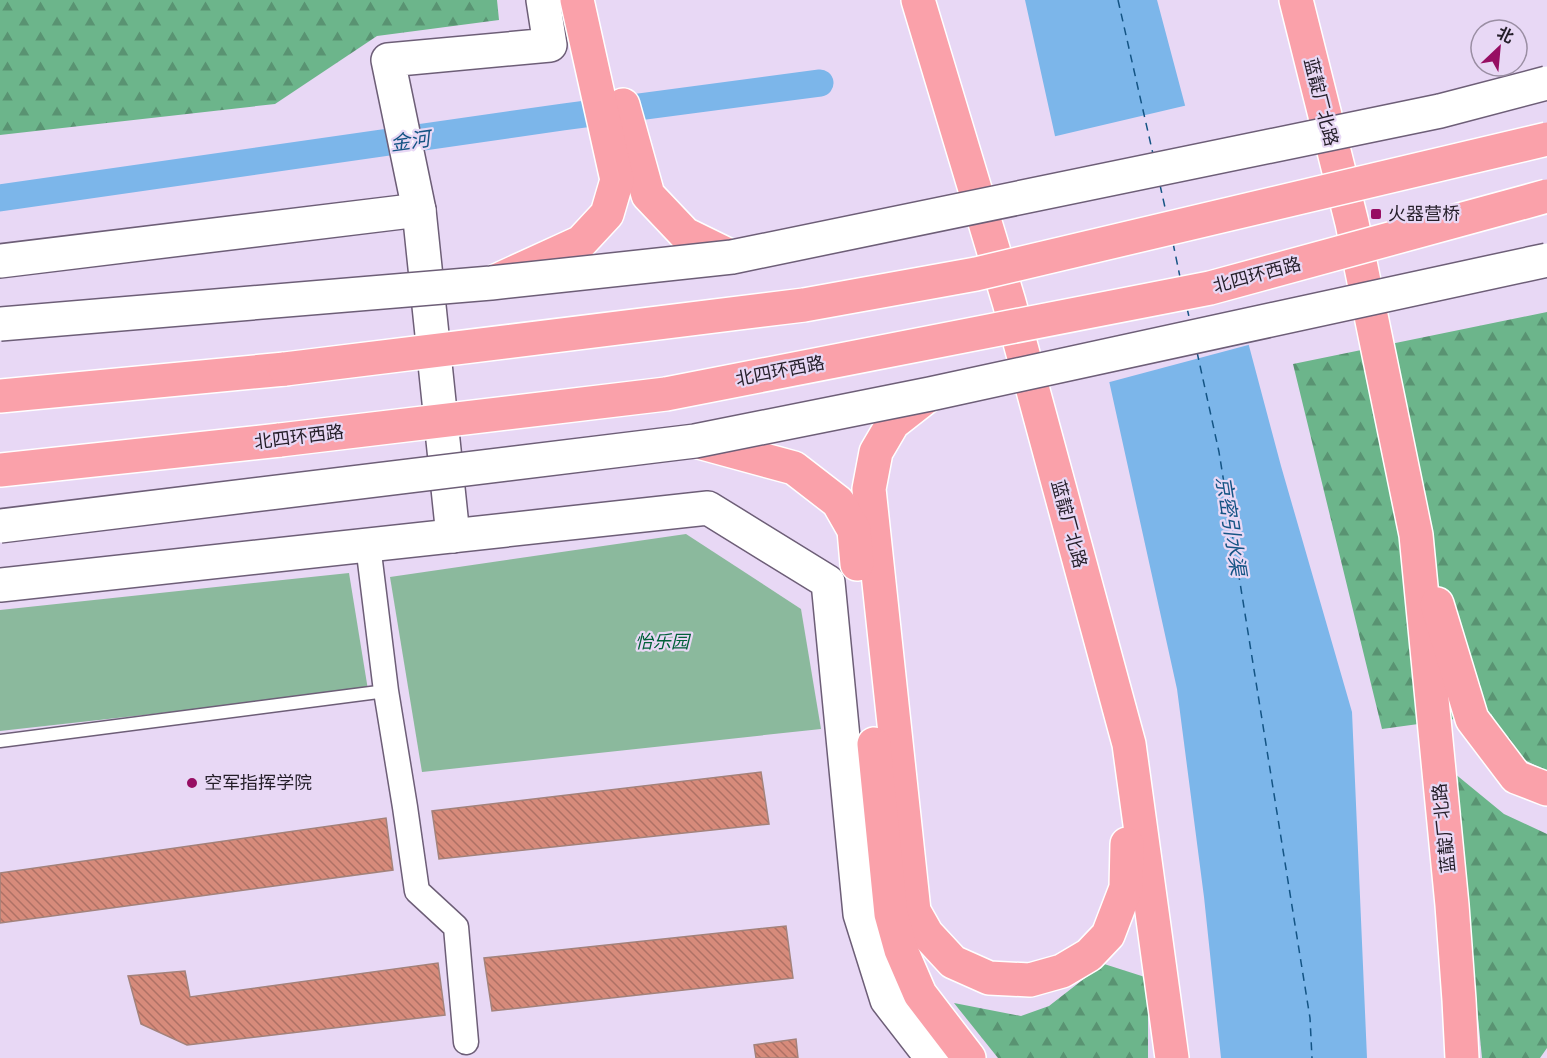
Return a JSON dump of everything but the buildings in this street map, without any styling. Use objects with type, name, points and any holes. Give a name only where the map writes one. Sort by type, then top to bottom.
[{"type":"highway","points":[[491,283],[581,242],[607,214],[618,180],[577,0]]},
{"type":"highway","points":[[598,0],[633,144],[648,195],[685,234],[732,257]]},
{"type":"highway","name":"蓝靛厂北路","points":[[918,0],[1009,302],[1129,744],[1172,1058]]},
{"type":"highway","name":"蓝靛厂北路","points":[[1296,0],[1352,223],[1416,535],[1452,905],[1462,1058]]},
{"type":"highway","points":[[0,396],[285,369],[815,303],[976,274],[1547,139]]},
{"type":"highway","name":"北四环西路","points":[[0,470],[279,440],[666,394],[1210,288],[1547,196]]},
{"type":"highway","points":[[930,394],[893,423],[876,452],[869,489],[914,911],[927,934],[953,962],[989,978],[1030,980],[1062,971],[1089,955],[1108,935],[1126,888],[1129,744]]},
{"type":"highway","points":[[695,441],[794,468],[838,502],[854,530],[891,914],[901,950],[920,994],[969,1058]]},
{"type":"highway","points":[[1416,535],[1472,719],[1516,777],[1547,789]]},
{"type":"street","points":[[453,536],[418,210],[388,60],[550,45],[543,0]]},
{"type":"street","points":[[0,324],[491,283],[732,257],[1440,111],[1547,83]]},
{"type":"street","points":[[0,261],[418,210]]},
{"type":"street","points":[[0,526],[695,441],[930,394],[1547,260]]},
{"type":"street","points":[[0,585],[708,508],[828,582],[860,914],[887,1000],[932,1058]]},
{"type":"street","points":[[368,545],[386,691],[417,891],[456,927],[466,1042]]},
{"type":"lane","points":[[0,741],[386,691]]},
{"type":"green space","points":[[0,0],[497,0],[499,20],[377,36],[275,104],[0,135]]},
{"type":"green space","points":[[1547,312],[1547,771],[1516,756],[1491,714],[1382,729],[1293,364]]},
{"type":"green space","name":"怡乐园","points":[[686,534],[801,609],[821,729],[422,772],[390,577]]},
{"type":"green space","points":[[349,573],[368,690],[0,731],[0,610]]},
{"type":"green space","points":[[1454,773],[1504,814],[1547,834],[1547,1048],[1540,1058],[1482,1058]]},
{"type":"green space","points":[[1101,963],[1148,978],[1148,1058],[998,1058],[954,1003],[1021,1016],[1049,1006]]},
{"type":"water","name":"京密引水渠","points":[[1025,0],[1157,0],[1281,466],[1352,712],[1367,1058],[1221,1058],[1204,897],[1177,689]]},
{"type":"pier","points":[[1188,105],[1252,344],[1106,383],[1052,137]]},
{"type":"waterway","name":"金河","points":[[0,198],[563,117],[820,83]]},
{"type":"ferry route","points":[[1118,0],[1153,154]]},
{"type":"ferry route","points":[[1160,185],[1166,212]]},
{"type":"ferry route","points":[[1173,243],[1180,277]]},
{"type":"ferry route","points":[[1187,308],[1190,321]]},
{"type":"ferry route","points":[[1197,352],[1219,452],[1310,1018],[1312,1058]]},
{"type":"place","name":"火器营桥","points":[[1376,214]]},
{"type":"place","name":"空军指挥学院","points":[[192,783]]}]
